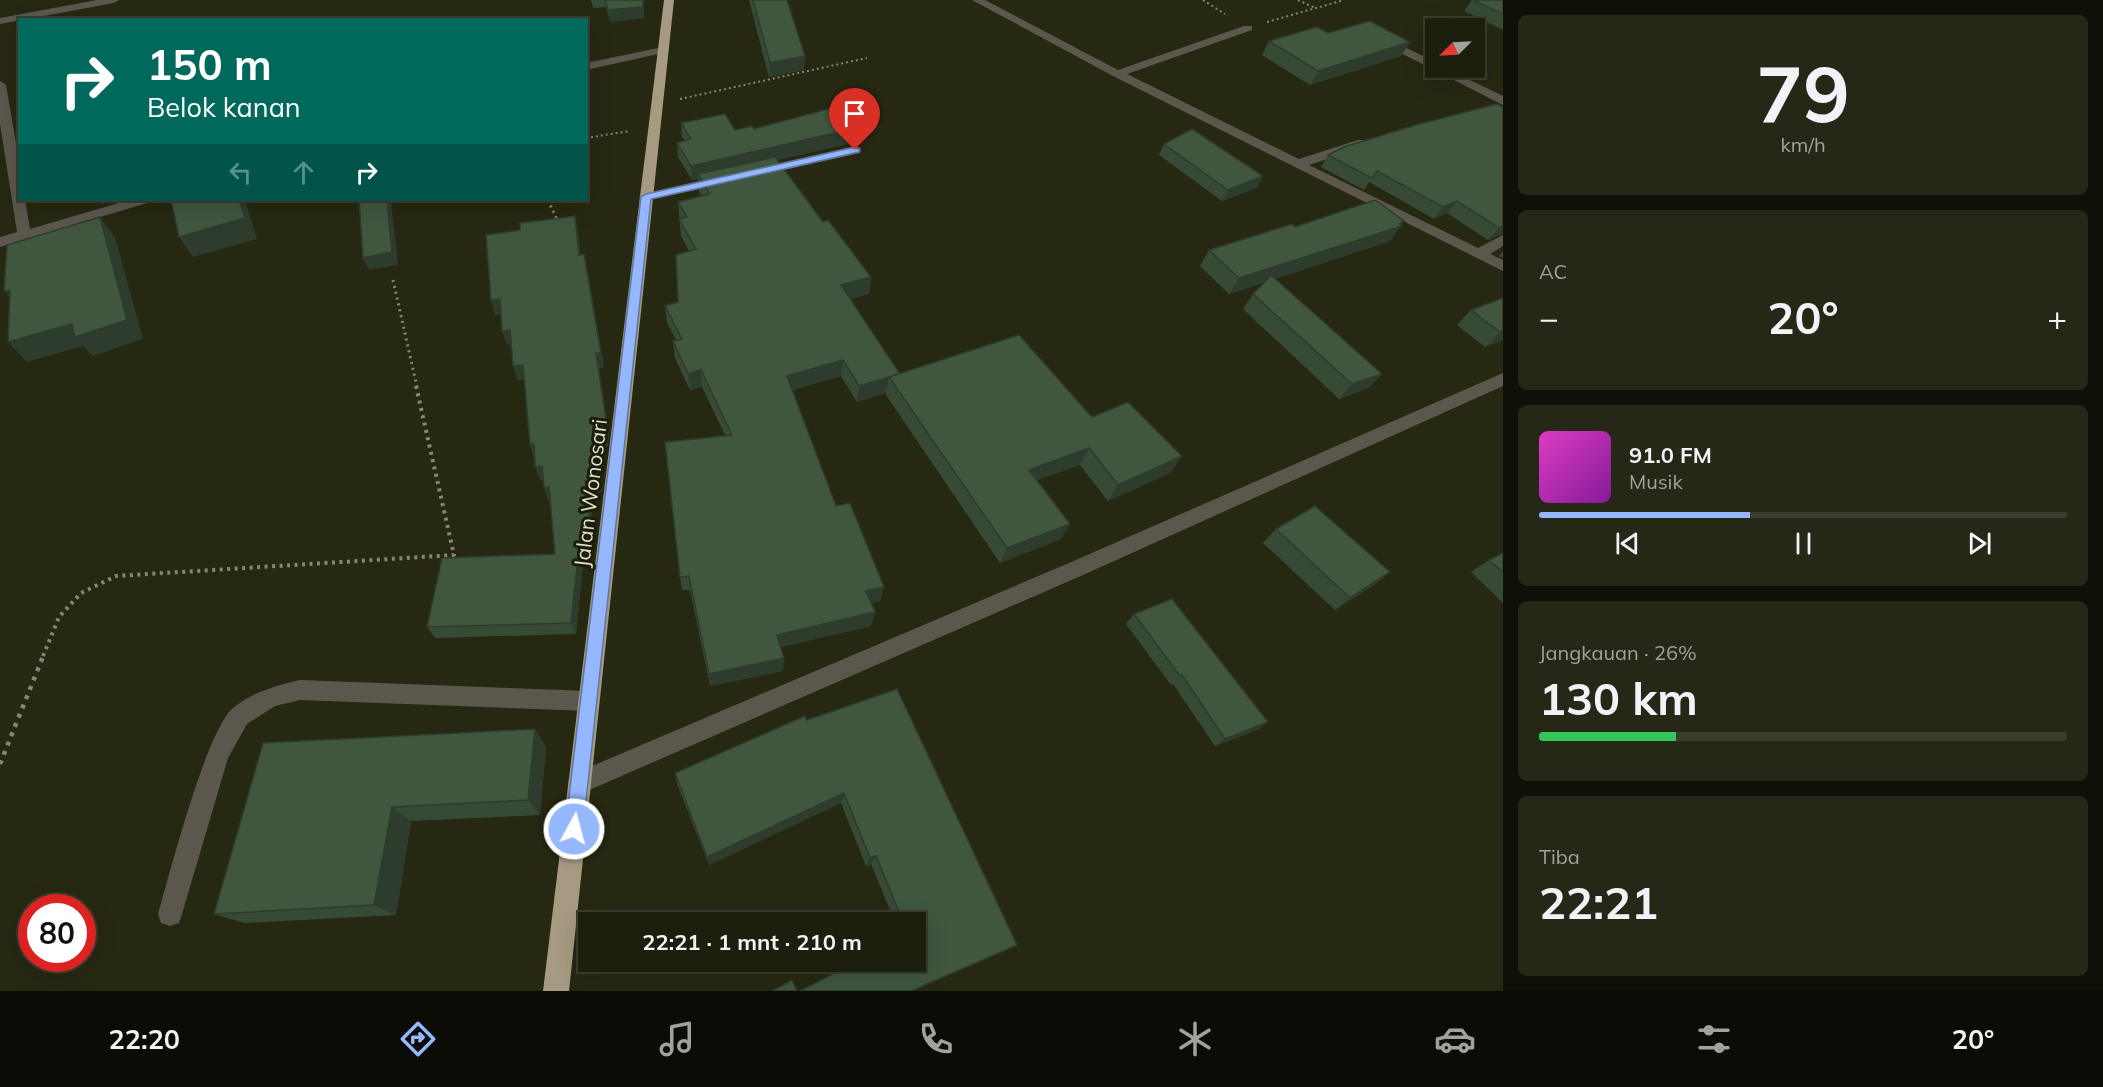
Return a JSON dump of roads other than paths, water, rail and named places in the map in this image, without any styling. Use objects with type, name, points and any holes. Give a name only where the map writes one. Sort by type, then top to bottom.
[{"type":"highway","name":"Jalan Wonosari","points":[[556,991],[669,0]]},
{"type":"street","points":[[0,21],[114,0]]},
{"type":"street","points":[[977,0],[1117,74],[1503,266]]},
{"type":"street","points":[[1117,74],[1248,28]]},
{"type":"street","points":[[1368,32],[1425,61]]},
{"type":"street","points":[[588,68],[663,50]]},
{"type":"street","points":[[1456,78],[1503,103]]},
{"type":"street","points":[[0,85],[18,198]]},
{"type":"street","points":[[1485,109],[1503,103]]},
{"type":"street","points":[[1298,164],[1377,139]]},
{"type":"street","points":[[646,197],[855,150]]},
{"type":"street","points":[[19,201],[24,235]]},
{"type":"street","points":[[0,242],[138,201]]},
{"type":"street","points":[[1478,254],[1503,240]]},
{"type":"street","points":[[579,783],[1076,569],[1503,379]]},
{"type":"street","points":[[170,914],[218,754],[239,717],[270,697],[300,690],[589,701]]}]
